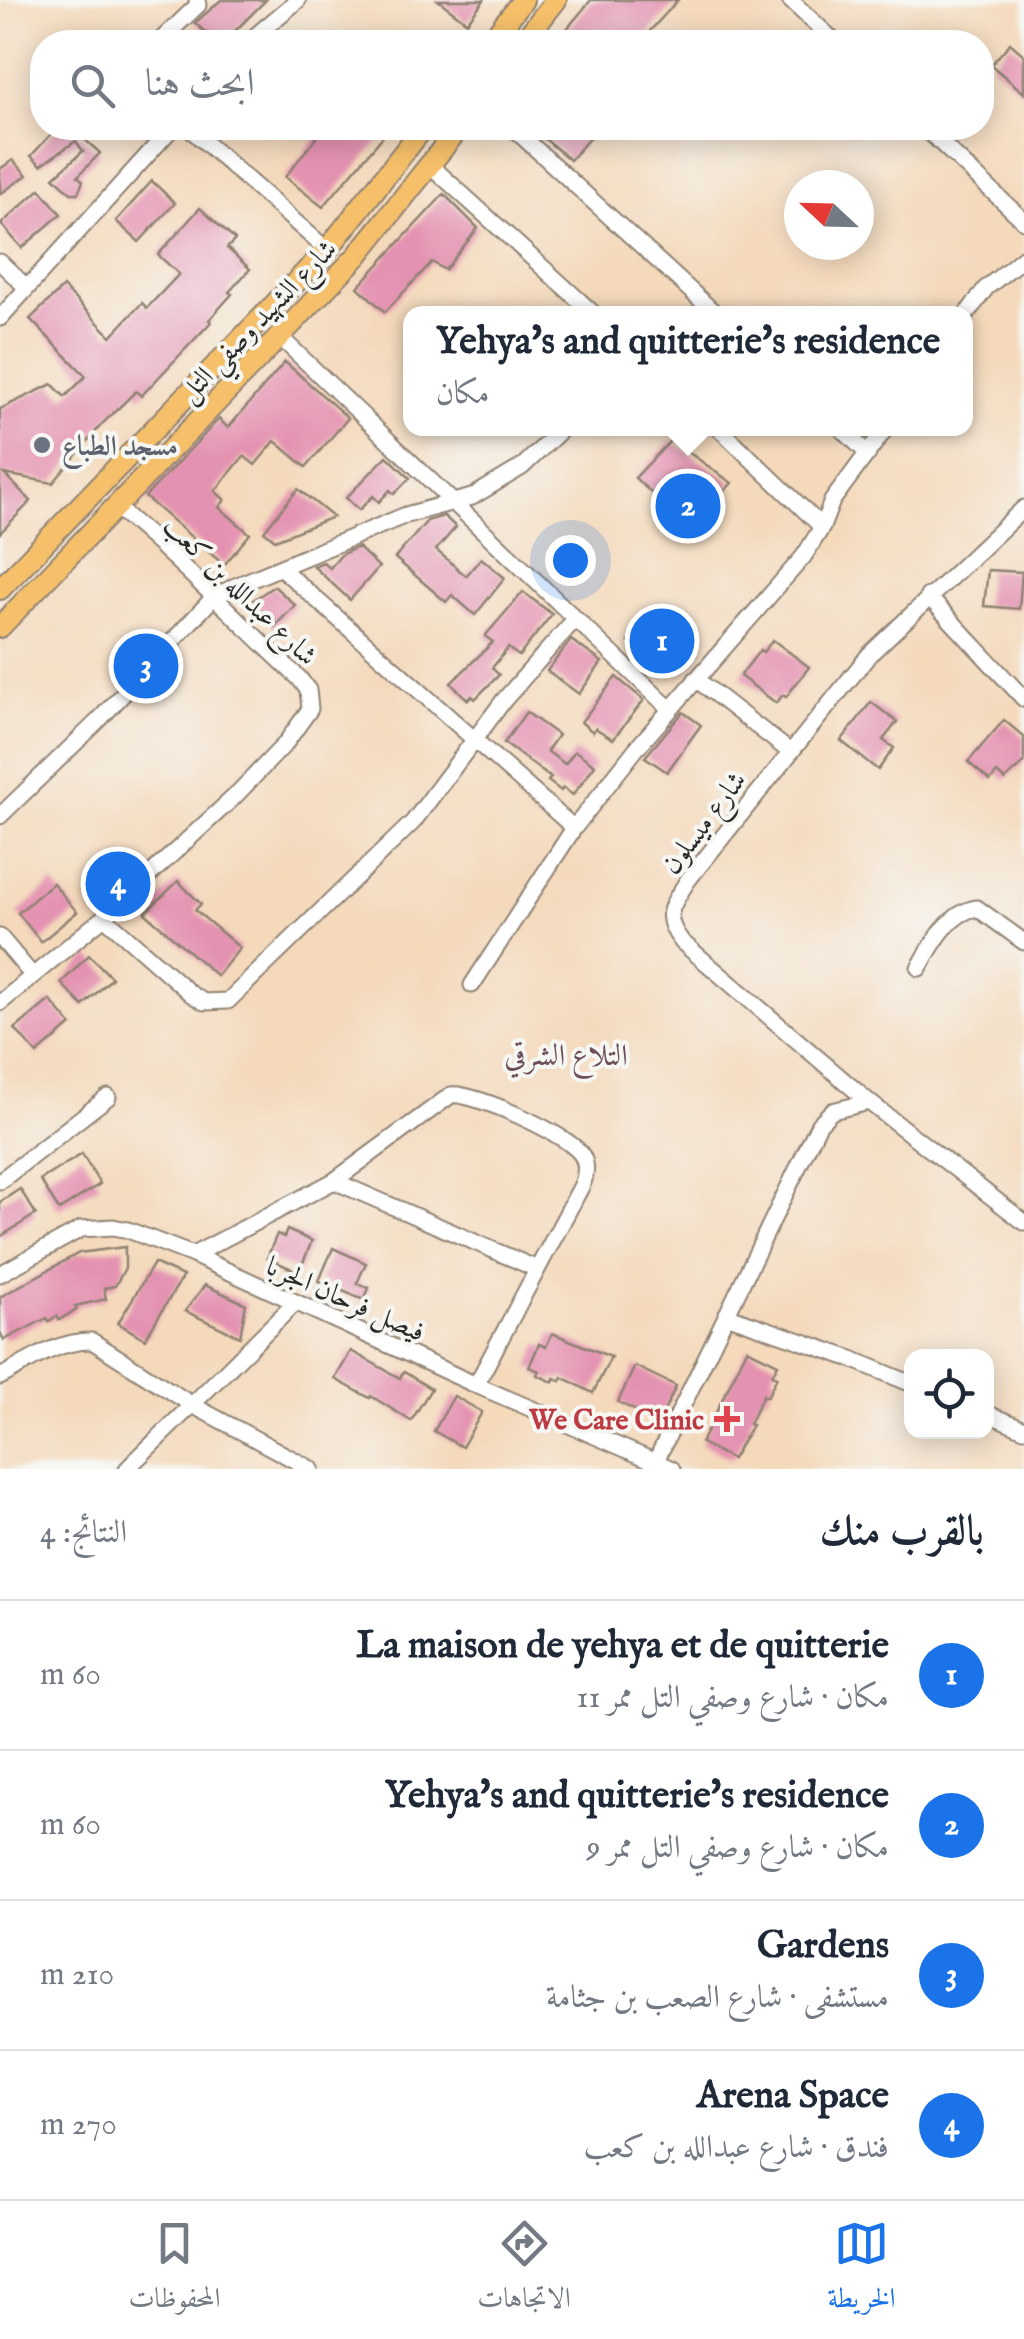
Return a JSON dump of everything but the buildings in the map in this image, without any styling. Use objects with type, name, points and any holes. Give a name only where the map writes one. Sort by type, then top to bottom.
[{"type":"main road","points":[[499,30],[523,0]]},
{"type":"main road","points":[[532,30],[556,0]]},
{"type":"main road","name":"شارع الشهيد وصفي التل","points":[[0,589],[327,250],[414,140]]},
{"type":"main road","name":"شارع الشهيد وصفي التل","points":[[0,627],[357,256],[449,140]]},
{"type":"street","points":[[172,30],[198,5],[197,0]]},
{"type":"street","points":[[262,30],[298,0]]},
{"type":"street","points":[[790,0],[822,30]]},
{"type":"street","points":[[0,318],[161,140]]},
{"type":"street","points":[[203,140],[327,250]]},
{"type":"street","points":[[526,140],[707,306]]},
{"type":"street","points":[[938,140],[1024,221]]},
{"type":"street","points":[[430,165],[585,306]]},
{"type":"street","points":[[973,306],[986,288],[1024,257]]},
{"type":"street","points":[[0,262],[26,287]]},
{"type":"street","points":[[280,336],[670,709]]},
{"type":"street","points":[[0,816],[98,721],[213,598],[406,515],[455,503],[486,490],[522,467],[555,436]]},
{"type":"street","points":[[727,436],[822,527]]},
{"type":"street","points":[[849,436],[868,454]]},
{"type":"street","points":[[472,985],[574,828],[670,709],[804,556],[832,501],[880,436]]},
{"type":"street","name":"شارع عبدالله بن كعب","points":[[0,1003],[104,917],[286,744],[310,709],[308,690],[298,678],[213,598],[182,563],[117,508]]},
{"type":"street","name":"شارع ميسلون","points":[[1024,508],[868,655],[688,880],[673,904],[670,923],[682,942],[869,1102],[1024,1222]]},
{"type":"street","points":[[280,568],[574,828]]},
{"type":"street","points":[[928,596],[1024,699]]},
{"type":"street","points":[[104,917],[191,994],[204,1002],[228,1002],[413,822],[504,700],[574,619]]},
{"type":"street","points":[[696,679],[789,751]]},
{"type":"street","points":[[919,968],[935,941],[966,910],[977,908],[992,916],[1024,942]]},
{"type":"street","points":[[0,937],[32,975]]},
{"type":"street","points":[[193,1255],[334,1180],[450,1094],[473,1097],[560,1138],[583,1156],[586,1172],[476,1386]]},
{"type":"street","points":[[0,1180],[108,1097]]},
{"type":"street","points":[[654,1466],[819,1124],[832,1111],[869,1102]]},
{"type":"street","points":[[334,1180],[537,1270]]},
{"type":"street","name":"فيصل فرحان الجربا","points":[[0,1274],[66,1236],[96,1227],[128,1230],[193,1255],[654,1466],[672,1469]]},
{"type":"street","points":[[128,1469],[296,1304]]},
{"type":"street","points":[[726,1315],[904,1381]]},
{"type":"street","points":[[0,1377],[59,1348],[92,1341],[194,1406],[311,1469]]},
{"type":"street","points":[[994,1416],[1024,1428]]},
{"type":"place","name":"مسجد الطباع","points":[[42,445]]},
{"type":"place","name":"Yehya's and quitterie's residence","points":[[688,506]]},
{"type":"place","name":"La maison de yehya et de quitterie","points":[[662,641]]},
{"type":"place","name":"Gardens","points":[[146,666]]},
{"type":"place","name":"Arena Space","points":[[118,884]]},
{"type":"place","name":"We Care Clinic","points":[[727,1419]]},
{"type":"district","name":"التلاع الشرقي","points":[[566,1055]]}]
